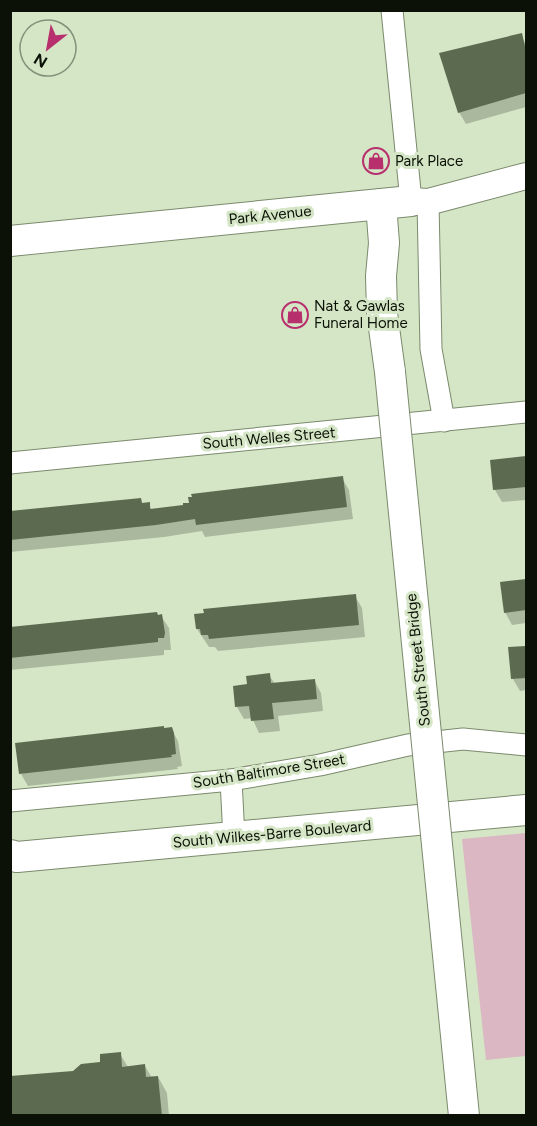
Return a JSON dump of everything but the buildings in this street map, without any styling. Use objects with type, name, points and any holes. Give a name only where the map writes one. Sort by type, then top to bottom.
[{"type":"main road","name":"Park Avenue","points":[[10,241],[419,202]]},
{"type":"main road","name":"South Street Bridge","points":[[381,204],[384,243],[381,276],[382,313],[390,372],[464,1116]]},
{"type":"main road","name":"South Wilkes-Barre Boulevard","points":[[12,857],[526,810]]},
{"type":"street","points":[[392,10],[419,202],[431,350],[444,421]]},
{"type":"street","name":"Park Avenue","points":[[419,202],[526,176]]},
{"type":"street","name":"South Welles Street","points":[[10,462],[526,412]]},
{"type":"street","name":"South Baltimore Street","points":[[10,801],[231,780],[320,765],[408,745],[463,739],[526,745]]},
{"type":"street","points":[[231,780],[234,838]]},
{"type":"shaded area","points":[[526,833],[526,1056],[486,1060],[462,839]]},
{"type":"place","name":"Park Place","points":[[376,161]]},
{"type":"place","name":"Nat & Gawlas Funeral Home","points":[[295,315]]}]
